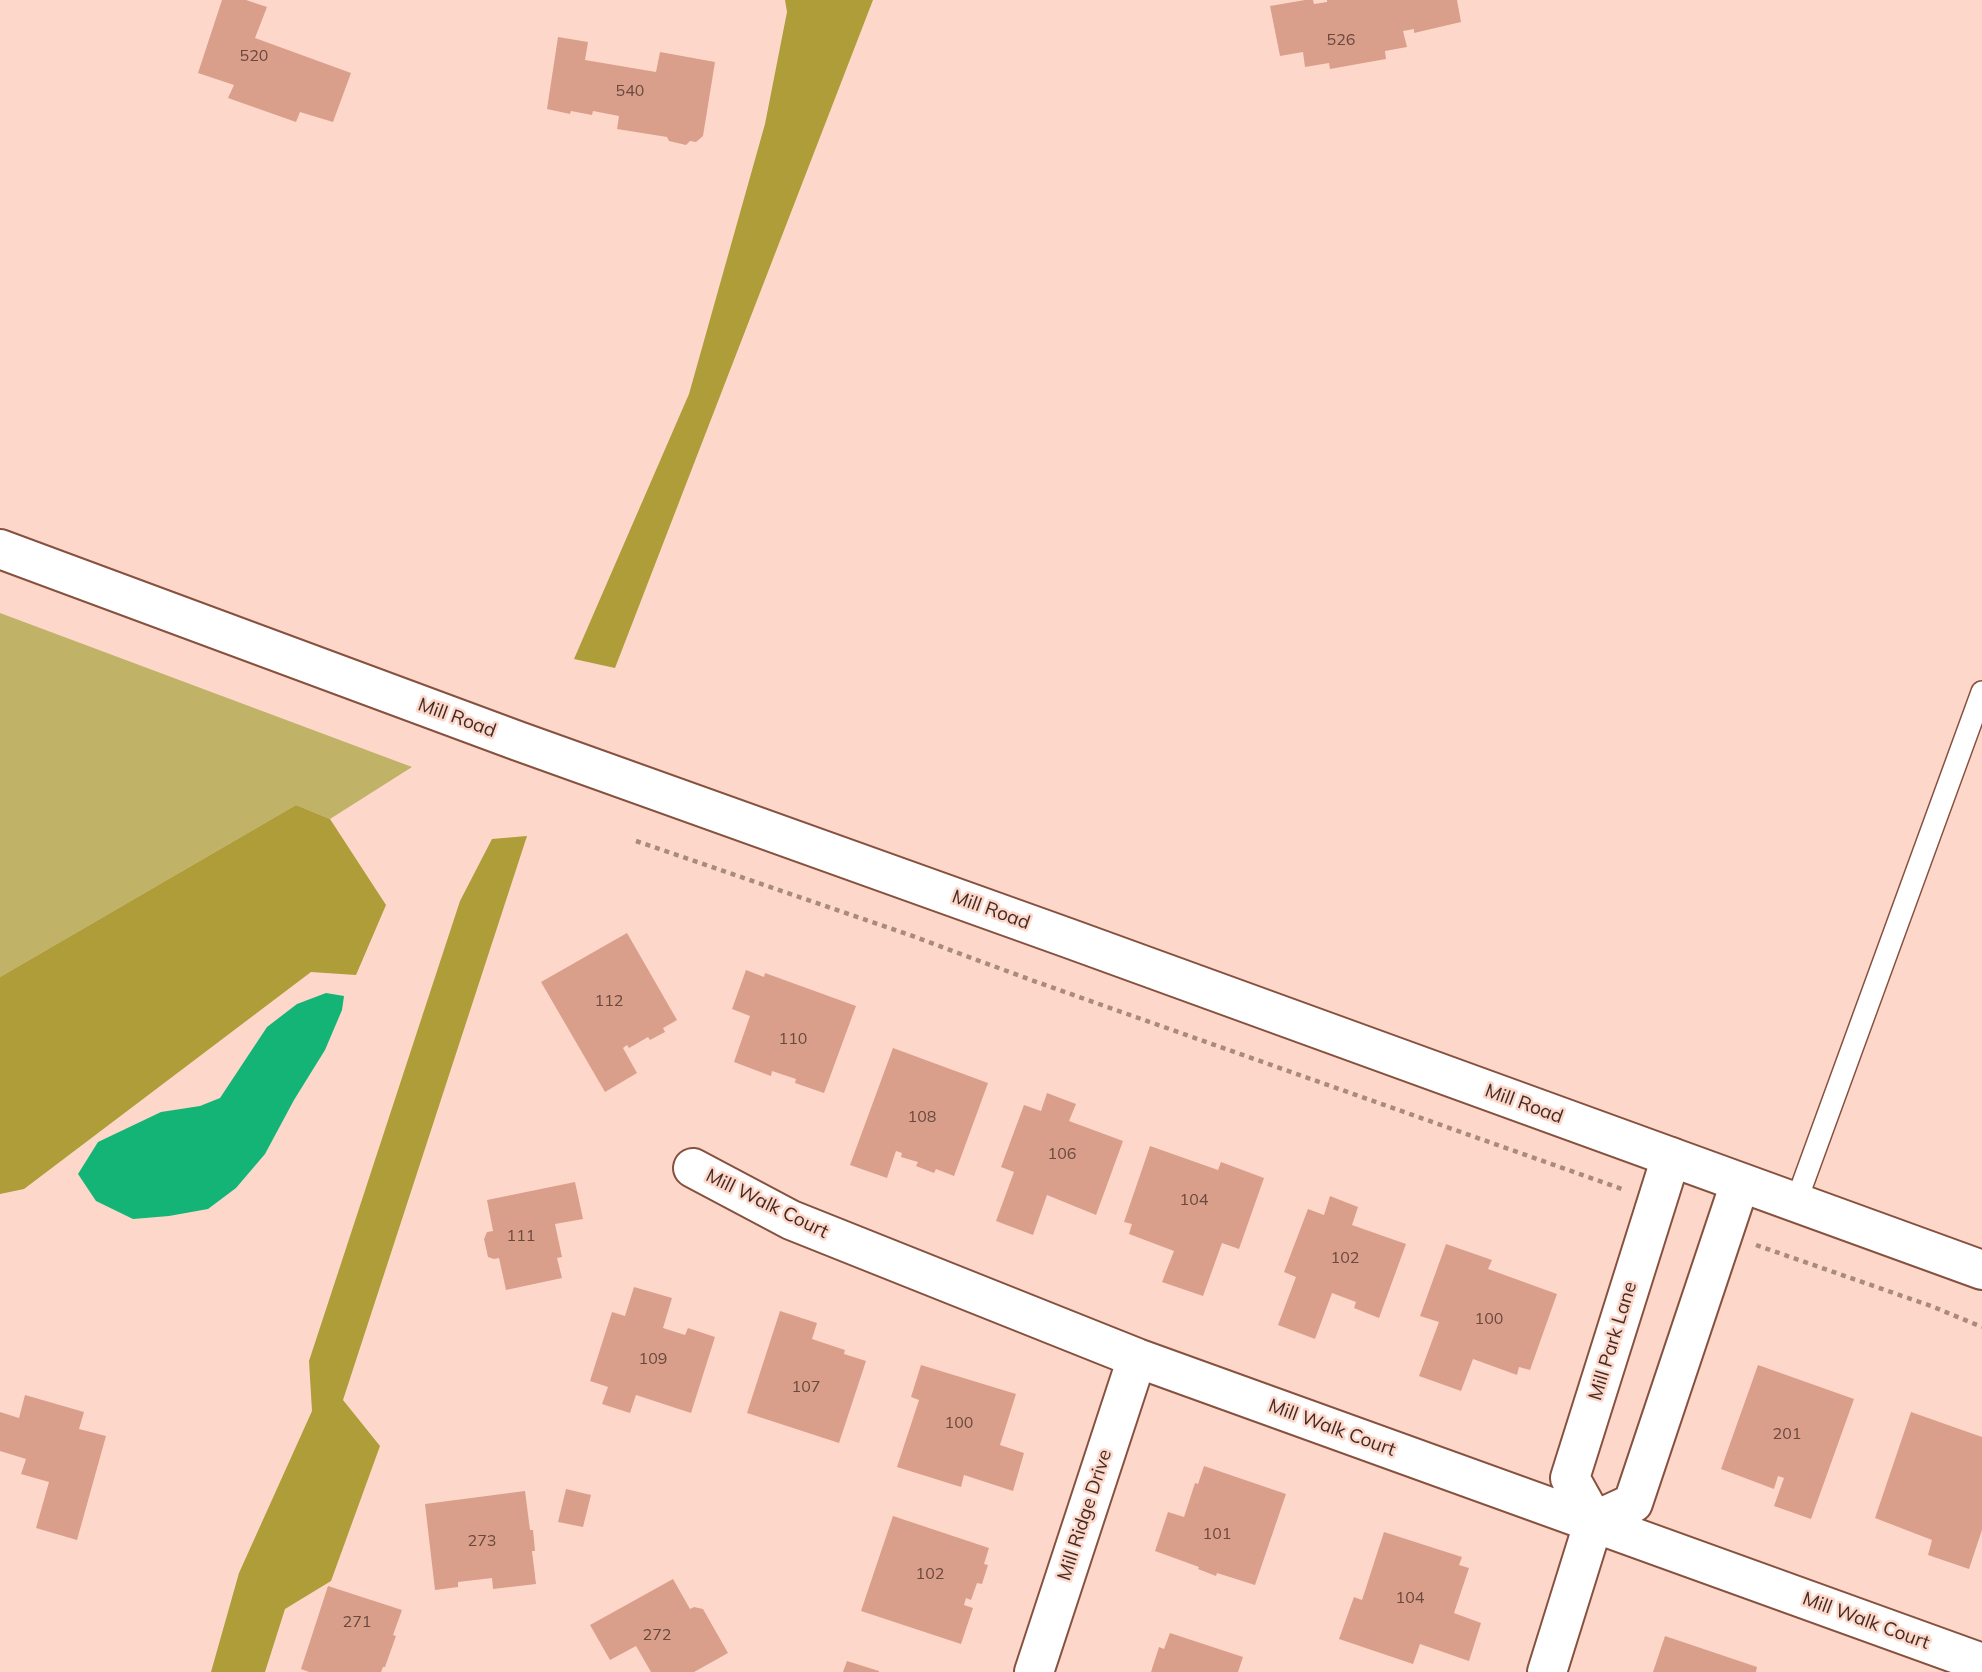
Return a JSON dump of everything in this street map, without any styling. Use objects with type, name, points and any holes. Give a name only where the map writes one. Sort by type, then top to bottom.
[{"type":"street","name":"Mill Road","points":[[0,549],[518,741],[1982,1270]]},
{"type":"street","name":"Mill Park Lane","points":[[1594,1521],[1570,1478],[1671,1157]]},
{"type":"street","name":"Mill Walk Court","points":[[693,1168],[791,1220],[1137,1358],[1982,1663]]},
{"type":"street","points":[[1546,1672],[1594,1521],[1633,1503],[1741,1183]]},
{"type":"street","name":"Mill Ridge Drive","points":[[1034,1672],[1137,1358]]},
{"type":"lane","points":[[1796,1202],[1982,692]]},
{"type":"path","points":[[636,841],[907,934],[1031,981],[1623,1190]]},
{"type":"path","points":[[1758,1246],[1931,1306],[1982,1327]]},
{"type":"shaded area","points":[[785,0],[873,0],[615,668],[574,659],[689,394],[765,124],[787,12]]},
{"type":"shaded area","points":[[0,613],[412,767],[330,819],[296,805],[0,977]]},
{"type":"shaded area","points":[[296,805],[330,819],[386,905],[356,975],[311,972],[24,1189],[0,1194],[0,977]]},
{"type":"shaded area","points":[[527,836],[343,1400],[380,1446],[331,1581],[285,1609],[265,1672],[211,1672],[239,1573],[312,1411],[309,1361],[460,901],[492,839]]},
{"type":"shaded area","points":[[326,993],[344,996],[342,1010],[325,1050],[265,1154],[236,1188],[208,1209],[169,1216],[133,1219],[96,1201],[78,1174],[98,1142],[161,1112],[200,1106],[220,1098],[267,1027],[297,1004]]},
{"type":"building","points":[[222,0],[246,0],[267,7],[255,38],[351,73],[333,122],[300,112],[296,122],[228,98],[234,85],[198,73]]},
{"type":"building","points":[[1313,0],[1314,4],[1327,0],[1457,0],[1461,22],[1414,33],[1414,29],[1403,31],[1407,47],[1385,51],[1386,59],[1330,69],[1329,63],[1305,67],[1303,52],[1280,56],[1270,6]]},
{"type":"building","points":[[558,37],[588,42],[585,60],[656,72],[660,52],[715,62],[703,136],[686,145],[669,141],[667,137],[617,129],[619,116],[593,111],[592,115],[571,111],[570,114],[547,109]]},
{"type":"building","points":[[627,933],[677,1020],[663,1028],[665,1032],[650,1040],[648,1037],[629,1048],[627,1045],[623,1048],[637,1073],[605,1092],[541,982]]},
{"type":"building","points":[[746,970],[764,977],[765,973],[856,1006],[824,1093],[795,1083],[796,1079],[772,1071],[771,1076],[734,1062],[750,1016],[732,1009]]},
{"type":"building","points":[[893,1048],[988,1083],[954,1176],[936,1169],[934,1173],[916,1166],[918,1162],[901,1157],[902,1153],[896,1151],[887,1178],[850,1165]]},
{"type":"building","points":[[1047,1093],[1076,1104],[1069,1121],[1123,1141],[1096,1215],[1047,1195],[1033,1235],[996,1221],[1014,1172],[1001,1167],[1024,1105],[1041,1111]]},
{"type":"building","points":[[1150,1146],[1218,1170],[1221,1162],[1264,1178],[1239,1249],[1222,1243],[1203,1296],[1162,1282],[1174,1251],[1129,1234],[1132,1224],[1124,1222]]},
{"type":"building","points":[[575,1182],[583,1219],[555,1224],[562,1257],[557,1258],[562,1278],[506,1290],[499,1258],[488,1257],[484,1239],[487,1232],[493,1231],[487,1200]]},
{"type":"building","points":[[1330,1196],[1358,1207],[1352,1225],[1406,1244],[1379,1318],[1354,1308],[1356,1302],[1332,1293],[1315,1339],[1278,1325],[1296,1277],[1284,1272],[1308,1209],[1324,1215]]},
{"type":"building","points":[[1446,1244],[1492,1260],[1488,1269],[1557,1294],[1530,1370],[1519,1367],[1517,1375],[1473,1359],[1461,1391],[1419,1376],[1439,1322],[1420,1316]]},
{"type":"building","points":[[634,1287],[672,1298],[663,1328],[685,1335],[688,1328],[715,1337],[691,1413],[636,1395],[630,1413],[602,1404],[608,1387],[590,1381],[612,1312],[625,1316]]},
{"type":"building","points":[[780,1311],[817,1323],[812,1339],[845,1350],[844,1354],[866,1361],[839,1443],[747,1413]]},
{"type":"building","points":[[921,1365],[1016,1394],[1000,1445],[1024,1453],[1013,1491],[964,1475],[961,1487],[897,1467],[919,1400],[911,1397]]},
{"type":"building","points":[[1758,1365],[1854,1399],[1811,1519],[1774,1506],[1784,1478],[1778,1476],[1774,1489],[1721,1469]]},
{"type":"building","points":[[25,1395],[84,1412],[79,1429],[106,1436],[77,1540],[36,1528],[49,1482],[21,1474],[26,1459],[0,1451],[0,1412],[19,1418]]},
{"type":"building","points":[[1911,1412],[1982,1437],[1982,1530],[1969,1569],[1928,1555],[1932,1540],[1875,1518]]},
{"type":"building","points":[[1204,1466],[1286,1494],[1255,1585],[1217,1573],[1216,1576],[1155,1551],[1168,1512],[1184,1517],[1195,1483],[1198,1484]]},
{"type":"building","points":[[566,1489],[591,1495],[583,1527],[558,1522]]},
{"type":"building","points":[[525,1491],[530,1530],[533,1530],[535,1551],[532,1551],[536,1584],[493,1589],[492,1578],[458,1582],[458,1587],[435,1590],[425,1504]]},
{"type":"building","points":[[893,1516],[989,1548],[984,1564],[988,1565],[982,1584],[977,1583],[971,1600],[966,1598],[964,1605],[973,1608],[961,1644],[861,1611]]},
{"type":"building","points":[[1384,1532],[1462,1557],[1459,1565],[1469,1568],[1454,1613],[1481,1623],[1469,1661],[1420,1644],[1413,1664],[1339,1639],[1354,1597],[1362,1600]]},
{"type":"building","points":[[673,1579],[690,1609],[703,1609],[728,1653],[694,1672],[651,1672],[636,1646],[610,1660],[590,1625]]},
{"type":"building","points":[[328,1586],[402,1610],[393,1635],[396,1636],[381,1672],[309,1672],[301,1669]]},
{"type":"building","points":[[1170,1633],[1243,1657],[1238,1672],[1151,1672],[1159,1647],[1164,1649]]},
{"type":"building","points":[[1665,1636],[1757,1667],[1756,1672],[1653,1672]]},
{"type":"building","points":[[847,1661],[879,1671],[879,1672],[843,1672]]}]
